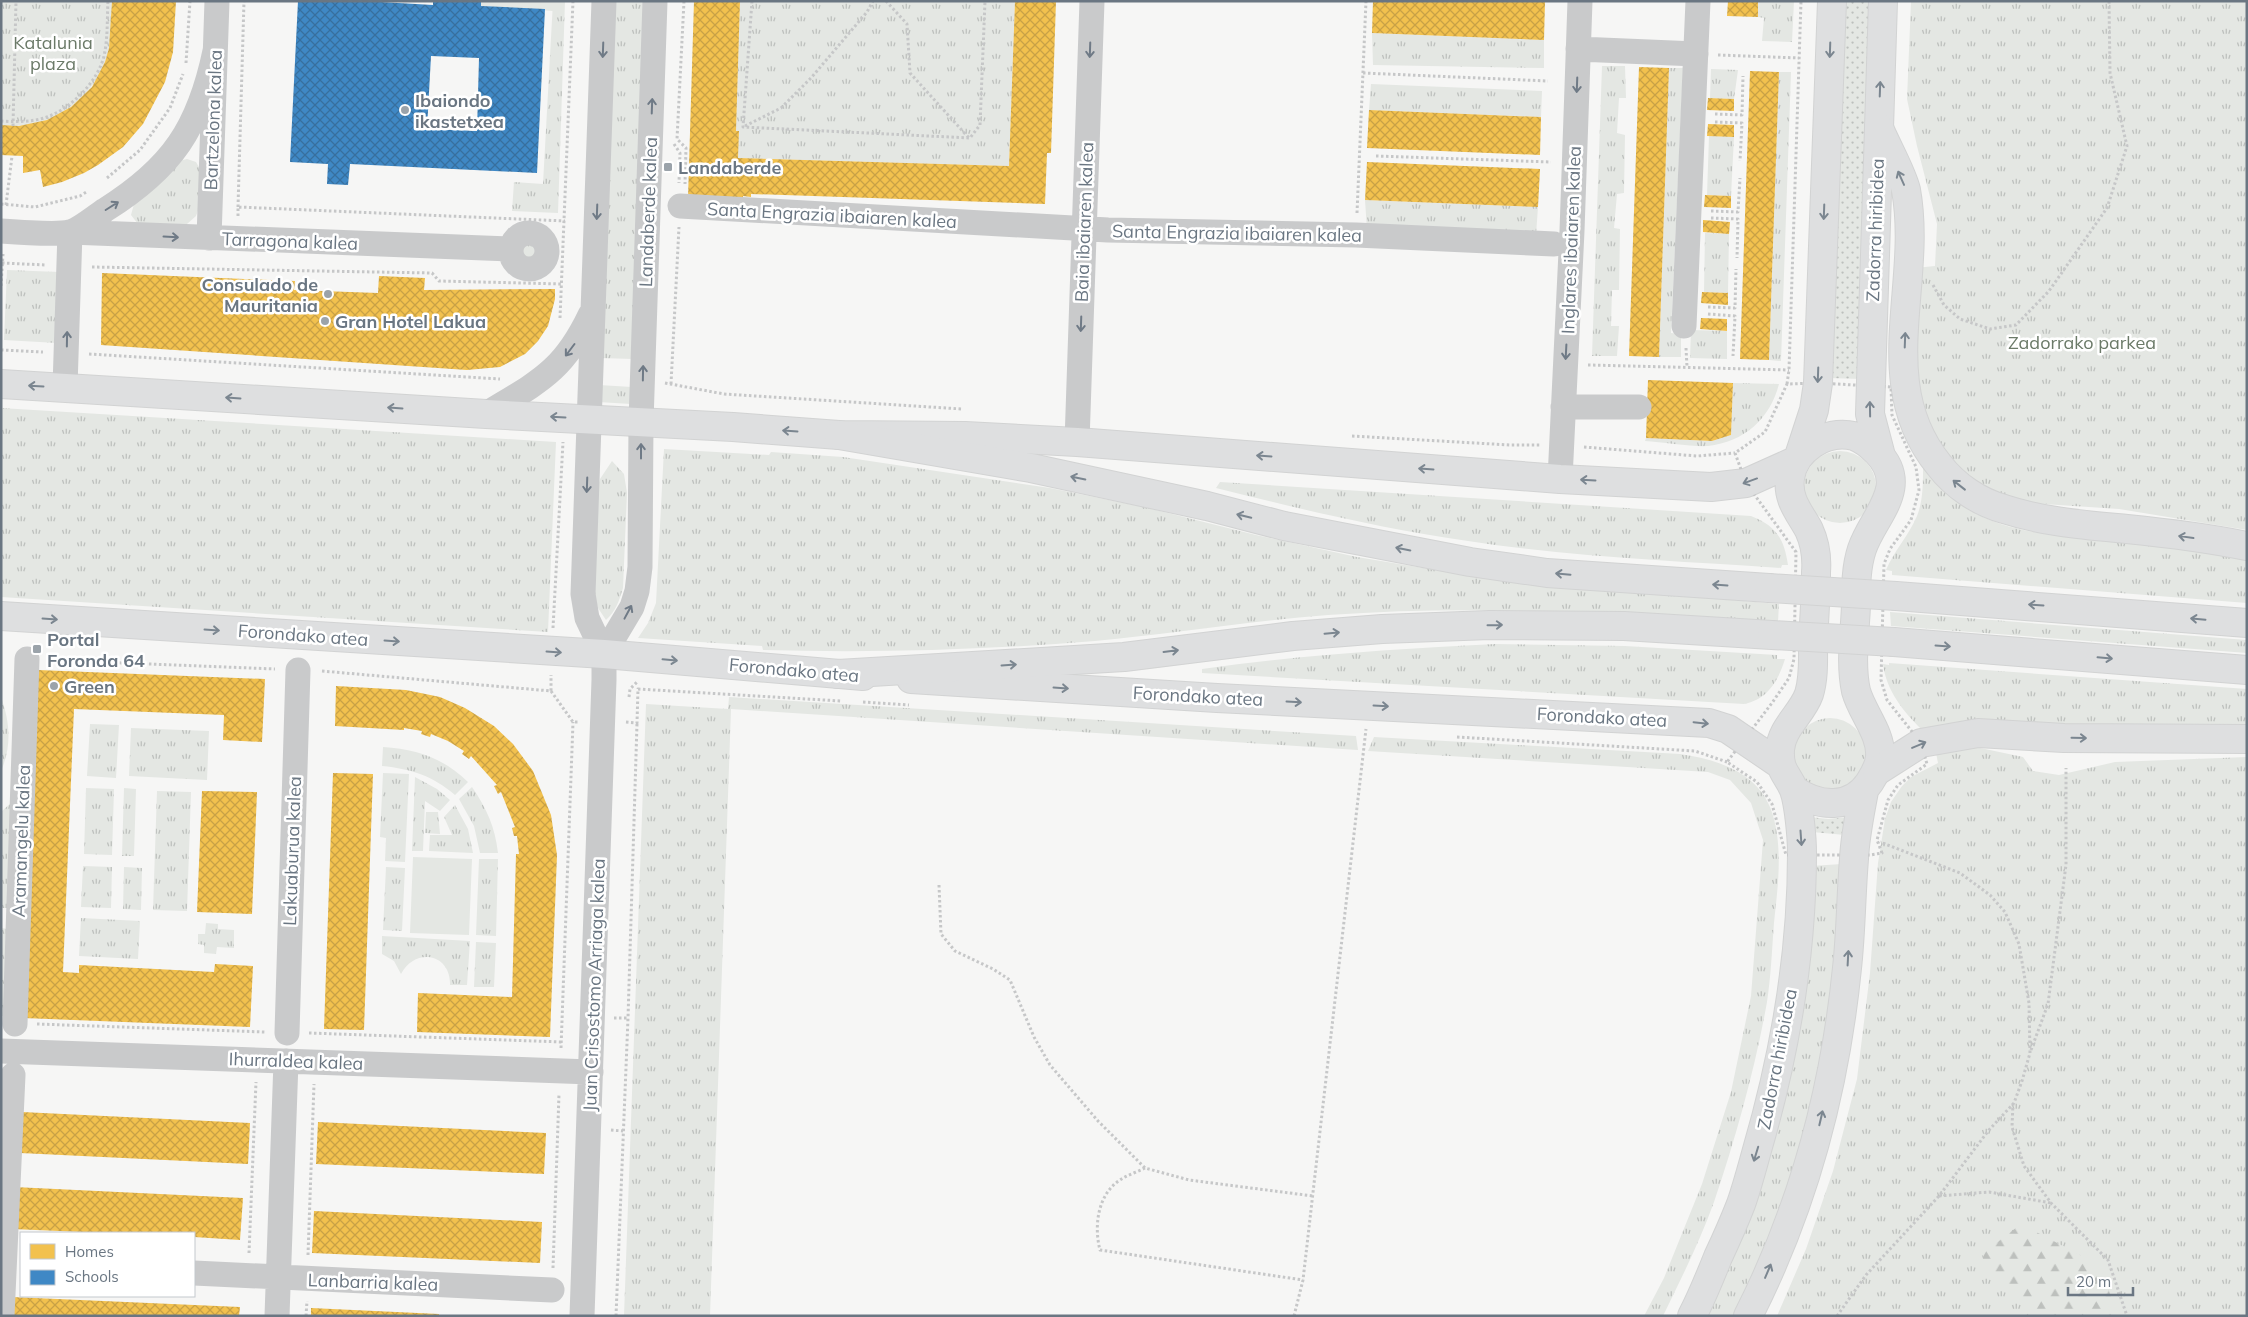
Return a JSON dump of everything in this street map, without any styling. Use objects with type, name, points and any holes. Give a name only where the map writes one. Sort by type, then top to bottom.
[{"type":"main road","points":[[1832,1],[1818,383],[1814,410],[1789,480],[1791,498],[1810,532],[1815,548],[1817,568],[1813,660],[1809,694],[1797,716],[1782,737],[1780,764],[1784,775],[1794,790],[1805,798],[1817,803],[1830,804],[1851,800],[1870,781],[1921,743],[1978,733],[2064,738],[2247,739]]},
{"type":"main road","name":"Zadorra hiribidea","points":[[1870,781],[1880,757],[1880,744],[1864,713],[1857,693],[1854,661],[1857,572],[1860,554],[1866,538],[1884,510],[1889,496],[1889,474],[1881,456],[1870,414],[1883,1]]},
{"type":"main road","points":[[1879,128],[1906,189],[1909,238],[1903,380],[1908,409],[1916,432],[1927,451],[1944,472],[1979,499],[2036,519],[2146,531],[2247,546]]},
{"type":"main road","points":[[1,384],[839,435],[965,436],[1077,442],[1560,479],[1711,487],[1746,484],[1797,457],[1816,442],[1841,435],[1855,436],[1868,443],[1881,456]]},
{"type":"main road","points":[[839,435],[1040,470],[1207,506],[1284,526],[1470,562],[1548,573],[1896,596],[2247,623]]},
{"type":"main road","name":"Forondako atea","points":[[1,616],[604,654],[1367,719],[1709,723],[1728,729],[1780,764]]},
{"type":"main road","points":[[838,674],[1124,657],[1293,636],[1382,629],[1537,624],[1624,626],[1894,642],[2247,670]]},
{"type":"main road","points":[[1748,1316],[1788,1223],[1812,1150],[1835,1052],[1847,968],[1854,856],[1870,781]]},
{"type":"main road","name":"Zadorra hiribidea","points":[[1692,1316],[1741,1204],[1770,1105],[1787,1023],[1798,935],[1802,856],[1802,836],[1794,790]]},
{"type":"street","name":"Bartzelona kalea","points":[[209,238],[217,1]]},
{"type":"street","points":[[604,1],[583,603],[587,618],[604,654]]},
{"type":"street","name":"Landaberde kalea","points":[[641,422],[655,1]]},
{"type":"street","name":"Baia ibaiaren kalea","points":[[1077,442],[1092,1]]},
{"type":"street","name":"Inglares ibaiaren kalea","points":[[1560,479],[1580,1]]},
{"type":"street","points":[[1685,315],[1698,1]]},
{"type":"street","points":[[1578,49],[1696,54]]},
{"type":"street","points":[[65,387],[70,232],[124,198],[147,181],[163,165],[189,129],[201,106],[215,50]]},
{"type":"street","name":"Santa Engrazia ibaiaren kalea","points":[[680,206],[1084,228],[1554,244]]},
{"type":"street","name":"Tarragona kalea","points":[[3,231],[511,249]]},
{"type":"street","points":[[486,414],[544,379],[557,367],[579,338],[594,308]]},
{"type":"street","points":[[1563,407],[1639,407]]},
{"type":"street","points":[[604,654],[632,607],[637,592],[640,567],[641,422]]},
{"type":"street","name":"Juan Crisostomo Arriaga kalea","points":[[582,1316],[604,654]]},
{"type":"street","name":"Aramangelu kalea","points":[[16,1024],[27,659]]},
{"type":"street","name":"Lakuaburua kalea","points":[[286,1033],[298,670]]},
{"type":"street","name":"Ihurraldea kalea","points":[[1,1051],[591,1072]]},
{"type":"street","points":[[277,1316],[286,1061]]},
{"type":"street","points":[[2,1316],[12,1264],[13,1075]]},
{"type":"street","name":"Lanbarria kalea","points":[[195,1274],[552,1290]]},
{"type":"path","points":[[13,124],[16,1]]},
{"type":"path","points":[[1,121],[13,124],[48,116],[67,106],[82,93],[95,75],[104,57],[108,1]]},
{"type":"path","points":[[103,182],[140,150],[170,108],[186,67],[190,1]]},
{"type":"path","points":[[237,271],[244,1]]},
{"type":"path","points":[[559,320],[562,314],[573,1]]},
{"type":"path","points":[[671,384],[680,206],[684,197],[686,148],[677,139],[684,1]]},
{"type":"path","points":[[743,127],[752,1]]},
{"type":"path","points":[[743,127],[781,108],[811,78],[873,1]]},
{"type":"path","points":[[886,1],[907,24],[910,73],[970,138]]},
{"type":"path","points":[[970,138],[980,125],[985,1]]},
{"type":"path","points":[[1356,236],[1366,1]]},
{"type":"path","points":[[1787,384],[1801,1]]},
{"type":"path","points":[[1932,279],[1933,286],[1944,304],[1960,319],[1990,329],[2016,325],[2049,291],[2107,208],[2128,146],[2110,73],[2109,1]]},
{"type":"path","points":[[1696,54],[1800,58]]},
{"type":"path","points":[[1363,73],[1548,81]]},
{"type":"path","points":[[1693,116],[1742,116],[1743,76]]},
{"type":"path","points":[[1693,116],[1742,124],[1740,161]]},
{"type":"path","points":[[743,127],[970,138]]},
{"type":"path","points":[[1,286],[3,204],[12,156]]},
{"type":"path","points":[[1376,156],[1556,162]]},
{"type":"path","points":[[1689,213],[1738,212],[1740,178]]},
{"type":"path","points":[[3,204],[35,207],[80,196],[95,187]]},
{"type":"path","points":[[238,207],[565,221]]},
{"type":"path","points":[[1689,213],[1738,220],[1737,258]]},
{"type":"path","points":[[89,267],[432,273],[439,281],[563,284]]},
{"type":"path","points":[[1685,315],[1735,308],[1736,269]]},
{"type":"path","points":[[1685,315],[1735,316],[1733,356]]},
{"type":"path","points":[[88,345],[88,354],[501,379]]},
{"type":"path","points":[[1583,365],[1789,370]]},
{"type":"path","points":[[553,633],[563,439]]},
{"type":"path","points":[[27,659],[298,670],[551,691]]},
{"type":"path","points":[[551,676],[551,691],[573,722],[552,1290]]},
{"type":"path","points":[[616,1316],[629,1008],[638,689],[848,701]]},
{"type":"path","points":[[858,702],[917,705]]},
{"type":"path","points":[[1356,731],[1367,719]]},
{"type":"path","points":[[1367,719],[1376,732]]},
{"type":"path","points":[[1294,1316],[1303,1280],[1367,719]]},
{"type":"path","points":[[573,722],[636,723]]},
{"type":"path","points":[[1455,737],[1695,751],[1727,762]]},
{"type":"path","points":[[2066,768],[2066,866],[2048,1004],[2014,1103],[2012,1127],[2024,1166],[2051,1203],[2108,1260],[2126,1314]]},
{"type":"path","points":[[1877,840],[1960,873],[1990,895],[2005,912],[2019,944],[2029,1003],[2030,1053]]},
{"type":"path","points":[[1785,864],[1786,854]]},
{"type":"path","points":[[939,885],[941,934],[955,951],[994,969],[1010,980],[1034,1038],[1050,1064],[1098,1121],[1145,1168],[1189,1180],[1313,1196]]},
{"type":"path","points":[[249,1276],[257,1032]]},
{"type":"path","points":[[306,1316],[316,1034]]},
{"type":"path","points":[[1837,1316],[1866,1275],[1939,1196],[1989,1130],[2014,1103]]},
{"type":"path","points":[[1145,1168],[1119,1181],[1101,1202],[1096,1233],[1100,1250],[1303,1280]]},
{"type":"path","points":[[1939,1196],[1990,1192],[2051,1203]]},
{"type":"green space","name":"Katalunia plaza","points":[[1,1],[112,1],[109,47],[98,77],[77,102],[49,119],[34,124],[1,125]]},
{"type":"green space","points":[[481,1],[553,1],[553,11],[481,6]]},
{"type":"green space","points":[[553,1],[565,1],[558,213],[512,211],[514,182],[543,184]]},
{"type":"green space","points":[[613,1],[646,1],[633,359],[600,358]]},
{"type":"green space","points":[[740,1],[1015,1],[1009,166],[738,158],[739,132],[736,131]]},
{"type":"green space","points":[[1758,1],[1794,1],[1792,42],[1762,41],[1764,18],[1758,17]]},
{"type":"green space","points":[[1842,1],[1874,1],[1861,379],[1828,378]]},
{"type":"green space","name":"Zadorrako parkea","points":[[1911,1],[2247,1],[2247,530],[2119,509],[2012,502],[1961,473],[1936,444],[1918,401],[1915,268],[1935,266],[1937,224],[1907,99]]},
{"type":"green space","points":[[1372,33],[1544,40],[1544,68],[1373,65]]},
{"type":"green space","points":[[1602,66],[1625,66],[1626,98],[1619,98],[1617,133],[1625,135],[1624,193],[1617,194],[1614,228],[1620,229],[1619,290],[1612,290],[1611,326],[1619,326],[1617,356],[1592,356]]},
{"type":"green space","points":[[1669,68],[1683,68],[1671,333],[1681,334],[1681,357],[1659,357]]},
{"type":"green space","points":[[1711,69],[1738,70],[1734,99],[1710,98]]},
{"type":"green space","points":[[1779,72],[1791,72],[1781,361],[1769,360]]},
{"type":"green space","points":[[1371,84],[1542,91],[1541,117],[1369,110]]},
{"type":"green space","points":[[1709,136],[1734,137],[1731,196],[1707,195]]},
{"type":"green space","points":[[187,159],[196,162],[200,169],[199,208],[196,216],[187,224],[138,224],[131,215],[134,204],[179,161]]},
{"type":"green space","points":[[1365,200],[1538,207],[1536,235],[1367,230]]},
{"type":"green space","points":[[1705,233],[1729,234],[1728,293],[1704,292]]},
{"type":"green space","points":[[530,238],[539,242],[543,251],[539,260],[530,264],[521,260],[517,251],[521,242]]},
{"type":"green space","points":[[7,270],[59,272],[57,343],[4,340]]},
{"type":"green space","points":[[1691,330],[1727,331],[1727,359],[1690,358]]},
{"type":"green space","points":[[1733,383],[1779,384],[1775,397],[1762,418],[1744,434],[1721,444],[1708,446],[1645,441],[1646,438],[1712,441],[1731,435]]},
{"type":"green space","points":[[599,385],[632,387],[631,404],[598,402]]},
{"type":"green space","points":[[1,408],[556,442],[548,632],[1,597]]},
{"type":"green space","points":[[664,449],[769,455],[771,452],[843,457],[1050,488],[1148,508],[1256,535],[1357,557],[1496,580],[1779,604],[1778,622],[1553,611],[1440,610],[1328,615],[1095,641],[970,649],[888,651],[763,650],[762,646],[638,638],[648,623],[656,603]]},
{"type":"green space","points":[[1833,451],[1847,451],[1866,461],[1876,480],[1876,494],[1866,513],[1847,523],[1833,523],[1814,513],[1804,494],[1804,480],[1814,461]]},
{"type":"green space","points":[[612,461],[624,474],[627,493],[623,588],[615,609],[606,620],[598,608],[592,590],[596,494],[600,479]]},
{"type":"green space","points":[[1927,467],[1946,491],[1963,506],[1989,519],[2009,526],[2072,537],[2151,542],[2247,555],[2247,603],[1892,575],[1892,571],[1886,570],[1917,516],[1922,498],[1923,469]]},
{"type":"green space","points":[[1220,482],[1751,516],[1767,524],[1777,534],[1784,547],[1788,565],[1782,565],[1781,568],[1624,558],[1468,541],[1342,518],[1216,488]]},
{"type":"green space","points":[[1890,612],[2247,640],[2247,653],[1891,626]]},
{"type":"green space","points":[[1495,644],[1625,646],[1777,655],[1777,659],[1785,659],[1779,675],[1771,688],[1760,698],[1744,704],[1202,673],[1202,669],[1312,656]]},
{"type":"green space","points":[[1889,663],[2247,689],[2247,732],[1921,729],[1896,700],[1888,683],[1883,664],[1889,665]]},
{"type":"green space","points":[[1,697],[8,725],[8,743],[5,762],[1,771]]},
{"type":"green space","points":[[729,697],[1356,736],[1358,750],[731,709],[710,1316],[624,1316],[646,704],[728,709]]},
{"type":"green space","points":[[1830,718],[1850,724],[1860,734],[1866,754],[1860,774],[1850,784],[1830,790],[1810,784],[1800,774],[1794,754],[1800,734],[1810,724]]},
{"type":"green space","points":[[90,724],[119,725],[116,778],[87,776]]},
{"type":"green space","points":[[131,728],[209,731],[207,780],[129,776]]},
{"type":"green space","points":[[1374,737],[1693,756],[1720,763],[1744,776],[1755,784],[1770,807],[1777,835],[1779,864],[1770,982],[1757,1052],[1730,1153],[1709,1217],[1663,1316],[1644,1316],[1664,1278],[1702,1184],[1731,1092],[1751,996],[1763,840],[1751,803],[1730,780],[1708,772],[1368,751]]},
{"type":"green space","points":[[1971,746],[2023,757],[2033,771],[2059,775],[2115,762],[2247,757],[2247,1316],[1777,1316],[1806,1249],[1833,1171],[1857,1079],[1870,973],[1878,863],[1885,819],[1891,802],[1902,786],[1911,777],[1938,763],[1936,753]]},
{"type":"green space","points":[[383,747],[407,750],[429,756],[449,767],[468,782],[455,795],[447,788],[422,774],[382,766]]},
{"type":"green space","points":[[383,773],[409,774],[405,862],[385,861],[386,838],[380,837]]},
{"type":"green space","points":[[415,777],[437,789],[450,800],[440,811],[425,801],[423,851],[412,851]]},
{"type":"green space","points":[[472,787],[490,818],[498,853],[480,853],[474,826],[459,799]]},
{"type":"green space","points":[[86,788],[114,789],[112,855],[84,854]]},
{"type":"green space","points":[[124,788],[136,789],[134,856],[122,856]]},
{"type":"green space","points":[[157,791],[191,792],[187,911],[153,910]]},
{"type":"green space","points":[[13,801],[9,908],[1,908],[1,812]]},
{"type":"green space","points":[[455,805],[468,829],[473,853],[429,851],[430,835],[452,835],[444,817]]},
{"type":"green space","points":[[426,812],[438,812],[440,834],[425,833]]},
{"type":"green space","points":[[1810,817],[1828,819],[1848,817],[1845,835],[1812,832]]},
{"type":"green space","points":[[413,857],[472,859],[469,935],[410,933]]},
{"type":"green space","points":[[479,859],[498,859],[496,936],[476,935]]},
{"type":"green space","points":[[1842,864],[1828,1049],[1790,1192],[1737,1316],[1701,1316],[1728,1262],[1811,866]]},
{"type":"green space","points":[[83,866],[112,867],[111,908],[81,907]]},
{"type":"green space","points":[[124,867],[142,868],[141,910],[123,909]]},
{"type":"green space","points":[[386,867],[405,868],[402,931],[383,930]]},
{"type":"green space","points":[[81,918],[140,921],[138,959],[79,956]]},
{"type":"green space","points":[[206,923],[218,924],[218,929],[234,930],[234,948],[217,947],[216,954],[204,953],[204,945],[198,944],[198,934],[205,934]]},
{"type":"green space","points":[[1,928],[8,929],[5,1016],[1,1016]]},
{"type":"green space","points":[[382,936],[470,941],[467,985],[450,985],[449,974],[445,966],[439,960],[431,957],[415,960],[407,965],[401,974],[394,961],[382,954]]},
{"type":"green space","points":[[476,942],[496,943],[494,987],[474,987]]},
{"type":"green space","points":[[2021,1224],[2101,1266],[2117,1316],[2021,1316],[2025,1307],[2009,1289],[1989,1273],[1982,1254]]},
{"type":"building: Homes","points":[[112,1],[176,1],[173,52],[165,82],[143,124],[123,147],[84,173],[43,187],[40,170],[23,173],[23,156],[1,155],[1,125],[19,126],[47,120],[71,107],[92,87],[105,62],[109,48]]},
{"type":"building: Homes","points":[[694,1],[740,1],[736,131],[739,131],[738,158],[1009,166],[1015,1],[1056,1],[1051,153],[1047,153],[1045,204],[751,194],[751,197],[743,196],[743,200],[688,198]]},
{"type":"building: Homes","points":[[1373,1],[1545,2],[1544,40],[1372,33]]},
{"type":"building: Homes","points":[[1728,1],[1758,1],[1758,17],[1727,16]]},
{"type":"building: Homes","points":[[1639,67],[1669,68],[1659,357],[1629,356]]},
{"type":"building: Homes","points":[[1750,71],[1779,72],[1769,360],[1740,359]]},
{"type":"building: Homes","points":[[1708,98],[1734,99],[1734,111],[1707,110]]},
{"type":"building: Homes","points":[[1369,110],[1541,117],[1540,155],[1367,148]]},
{"type":"building: Homes","points":[[1708,124],[1734,125],[1734,137],[1707,136]]},
{"type":"building: Homes","points":[[1367,162],[1540,169],[1538,207],[1365,200]]},
{"type":"building: Homes","points":[[1705,195],[1731,196],[1731,208],[1704,207]]},
{"type":"building: Homes","points":[[1703,220],[1730,222],[1729,234],[1703,232]]},
{"type":"building: Homes","name":"Gran Hotel Lakua","points":[[102,273],[295,281],[294,290],[378,293],[379,276],[425,278],[424,290],[555,289],[555,299],[548,326],[538,341],[525,354],[500,367],[467,370],[101,345]]},
{"type":"building: Homes","points":[[1702,292],[1728,293],[1728,305],[1701,303]]},
{"type":"building: Homes","points":[[1701,318],[1727,319],[1727,331],[1700,329]]},
{"type":"building: Homes","points":[[1648,380],[1733,383],[1731,435],[1712,441],[1646,438]]},
{"type":"building: Homes","points":[[38,670],[265,679],[262,742],[223,740],[224,715],[74,709],[63,972],[79,973],[79,965],[214,972],[215,964],[253,966],[250,1027],[23,1018]]},
{"type":"building: Homes","points":[[336,686],[406,690],[440,697],[465,708],[494,726],[513,744],[533,771],[551,815],[557,855],[550,1037],[417,1032],[418,993],[512,997],[516,854],[519,854],[517,836],[514,836],[512,828],[515,827],[501,792],[498,794],[494,786],[497,785],[471,756],[469,759],[462,754],[464,751],[448,741],[431,734],[430,737],[421,734],[422,731],[404,728],[404,730],[335,726]]},
{"type":"building: Homes","points":[[333,773],[373,774],[364,1030],[324,1029]]},
{"type":"building: Homes","points":[[202,791],[257,792],[252,914],[197,912]]},
{"type":"building: Homes","points":[[22,1112],[250,1123],[248,1164],[20,1153]]},
{"type":"building: Homes","points":[[318,1122],[546,1133],[544,1174],[316,1164]]},
{"type":"building: Homes","points":[[14,1187],[243,1198],[240,1240],[195,1237],[195,1232],[82,1232],[12,1229]]},
{"type":"building: Homes","points":[[314,1211],[542,1222],[540,1263],[312,1253]]},
{"type":"building: Homes","points":[[12,1297],[240,1307],[239,1316],[11,1316]]},
{"type":"building: Homes","points":[[311,1308],[439,1314],[439,1316],[311,1316]]},
{"type":"building: Schools","points":[[298,1],[364,1],[433,5],[433,1],[481,1],[481,6],[545,9],[537,173],[350,164],[348,185],[327,184],[328,164],[290,162]],"holes":[[[431,56],[479,58],[477,131],[427,129]]]},
{"type":"place","name":"Ibaiondo ikastetxea","points":[[405,110]]},
{"type":"place","name":"Landaberde","points":[[668,167]]},
{"type":"place","name":"Consulado de Mauritania","points":[[328,294]]},
{"type":"place","name":"Gran Hotel Lakua","points":[[325,321]]},
{"type":"place","name":"Portal Foronda 64","points":[[37,649]]},
{"type":"place","name":"Green","points":[[54,686]]}]
